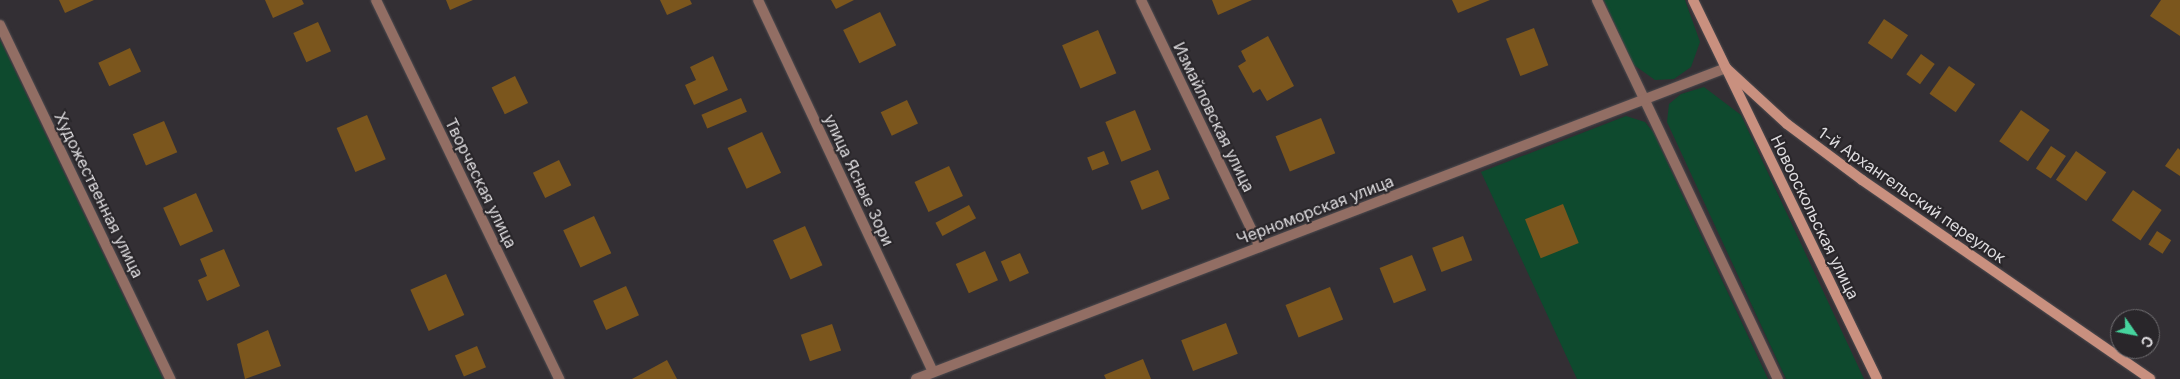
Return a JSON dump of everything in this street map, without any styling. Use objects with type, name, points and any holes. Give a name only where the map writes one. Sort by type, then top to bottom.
[{"type":"street","name":"Творческая улица","points":[[376,0],[559,379]]},
{"type":"street","name":"улица Ясные Зори","points":[[758,0],[933,372]]},
{"type":"street","name":"Измайловская улица","points":[[1141,0],[1260,247]]},
{"type":"street","points":[[1596,0],[1647,98],[1778,379]]},
{"type":"street","name":"1-й Архангельский переулок","points":[[1693,0],[1726,68],[1787,124],[1862,180],[2150,379]]},
{"type":"street","name":"Художественная улица","points":[[0,25],[170,379]]},
{"type":"street","name":"Черноморская улица","points":[[916,379],[1726,68]]},
{"type":"street","name":"Новооскольская улица","points":[[1726,68],[1877,379]]},
{"type":"green space","points":[[1604,0],[1685,0],[1700,42],[1691,67],[1674,79],[1655,80],[1634,65]]},
{"type":"green space","points":[[0,40],[163,379],[0,379]]},
{"type":"green space","points":[[1704,87],[1741,115],[1864,379],[1786,379],[1667,122],[1669,104],[1681,94]]},
{"type":"green space","points":[[1626,116],[1645,122],[1653,132],[1768,379],[1577,379],[1481,172]]},
{"type":"building","points":[[59,0],[94,0],[65,13]]},
{"type":"building","points":[[265,0],[302,0],[304,4],[273,18]]},
{"type":"building","points":[[446,0],[473,0],[450,10]]},
{"type":"building","points":[[660,0],[690,0],[692,4],[667,15]]},
{"type":"building","points":[[831,0],[854,0],[836,9]]},
{"type":"building","points":[[1212,0],[1252,0],[1218,15]]},
{"type":"building","points":[[1452,0],[1490,0],[1458,13]]},
{"type":"building","points":[[2161,0],[2180,0],[2180,36],[2150,16]]},
{"type":"building","points":[[880,12],[896,45],[859,63],[843,30]]},
{"type":"building","points":[[1884,19],[1908,35],[1892,59],[1868,43]]},
{"type":"building","points":[[318,22],[331,51],[306,62],[293,33]]},
{"type":"building","points":[[1534,28],[1548,65],[1520,76],[1506,39]]},
{"type":"building","points":[[1098,30],[1116,73],[1080,89],[1062,45]]},
{"type":"building","points":[[1268,36],[1294,86],[1267,101],[1260,89],[1253,93],[1238,66],[1246,61],[1241,51]]},
{"type":"building","points":[[130,48],[141,72],[109,86],[98,63]]},
{"type":"building","points":[[1921,54],[1935,64],[1920,84],[1906,74]]},
{"type":"building","points":[[713,56],[728,90],[694,105],[685,85],[696,80],[690,67]]},
{"type":"building","points":[[1949,66],[1975,84],[1956,112],[1929,94]]},
{"type":"building","points":[[515,76],[528,103],[505,114],[492,87]]},
{"type":"building","points":[[741,98],[747,112],[707,129],[701,115]]},
{"type":"building","points":[[907,100],[918,124],[892,136],[881,112]]},
{"type":"building","points":[[1135,110],[1151,150],[1121,162],[1105,122]]},
{"type":"building","points":[[2021,110],[2050,130],[2028,161],[1999,141]]},
{"type":"building","points":[[367,115],[386,159],[355,172],[337,128]]},
{"type":"building","points":[[1321,118],[1335,153],[1290,172],[1276,136]]},
{"type":"building","points":[[164,121],[177,152],[146,166],[133,134]]},
{"type":"building","points":[[762,132],[781,173],[747,189],[728,148]]},
{"type":"building","points":[[2051,146],[2066,156],[2051,178],[2036,168]]},
{"type":"building","points":[[2178,148],[2180,150],[2180,176],[2165,166]]},
{"type":"building","points":[[1104,151],[1109,164],[1092,171],[1087,157]]},
{"type":"building","points":[[2076,151],[2106,172],[2086,201],[2056,180]]},
{"type":"building","points":[[559,160],[571,185],[545,198],[533,173]]},
{"type":"building","points":[[949,166],[963,196],[929,212],[915,182]]},
{"type":"building","points":[[1158,170],[1170,199],[1142,210],[1130,181]]},
{"type":"building","points":[[2133,190],[2162,210],[2140,240],[2112,220]]},
{"type":"building","points":[[196,193],[213,231],[180,246],[163,208]]},
{"type":"building","points":[[1563,204],[1579,243],[1541,258],[1525,219]]},
{"type":"building","points":[[969,205],[976,218],[942,236],[935,223]]},
{"type":"building","points":[[594,216],[611,253],[581,268],[563,230]]},
{"type":"building","points":[[805,226],[822,265],[791,280],[773,240]]},
{"type":"building","points":[[2157,231],[2171,240],[2163,254],[2148,244]]},
{"type":"building","points":[[1463,236],[1472,260],[1442,272],[1432,248]]},
{"type":"building","points":[[224,249],[240,286],[207,301],[198,280],[207,276],[200,259]]},
{"type":"building","points":[[985,251],[998,280],[969,293],[956,264]]},
{"type":"building","points":[[1020,253],[1029,273],[1010,282],[1001,262]]},
{"type":"building","points":[[1412,255],[1426,290],[1394,303],[1380,268]]},
{"type":"building","points":[[446,274],[464,315],[429,331],[410,290]]},
{"type":"building","points":[[626,286],[639,315],[606,330],[593,301]]},
{"type":"building","points":[[1330,287],[1343,319],[1299,337],[1285,305]]},
{"type":"building","points":[[1226,323],[1238,354],[1193,371],[1181,340]]},
{"type":"building","points":[[832,324],[841,350],[810,361],[801,335]]},
{"type":"building","points":[[268,330],[281,366],[245,379],[237,344]]},
{"type":"building","points":[[477,346],[486,367],[464,377],[455,355]]},
{"type":"building","points":[[1143,359],[1151,379],[1106,379],[1104,375]]},
{"type":"building","points":[[667,360],[677,379],[632,379]]}]
